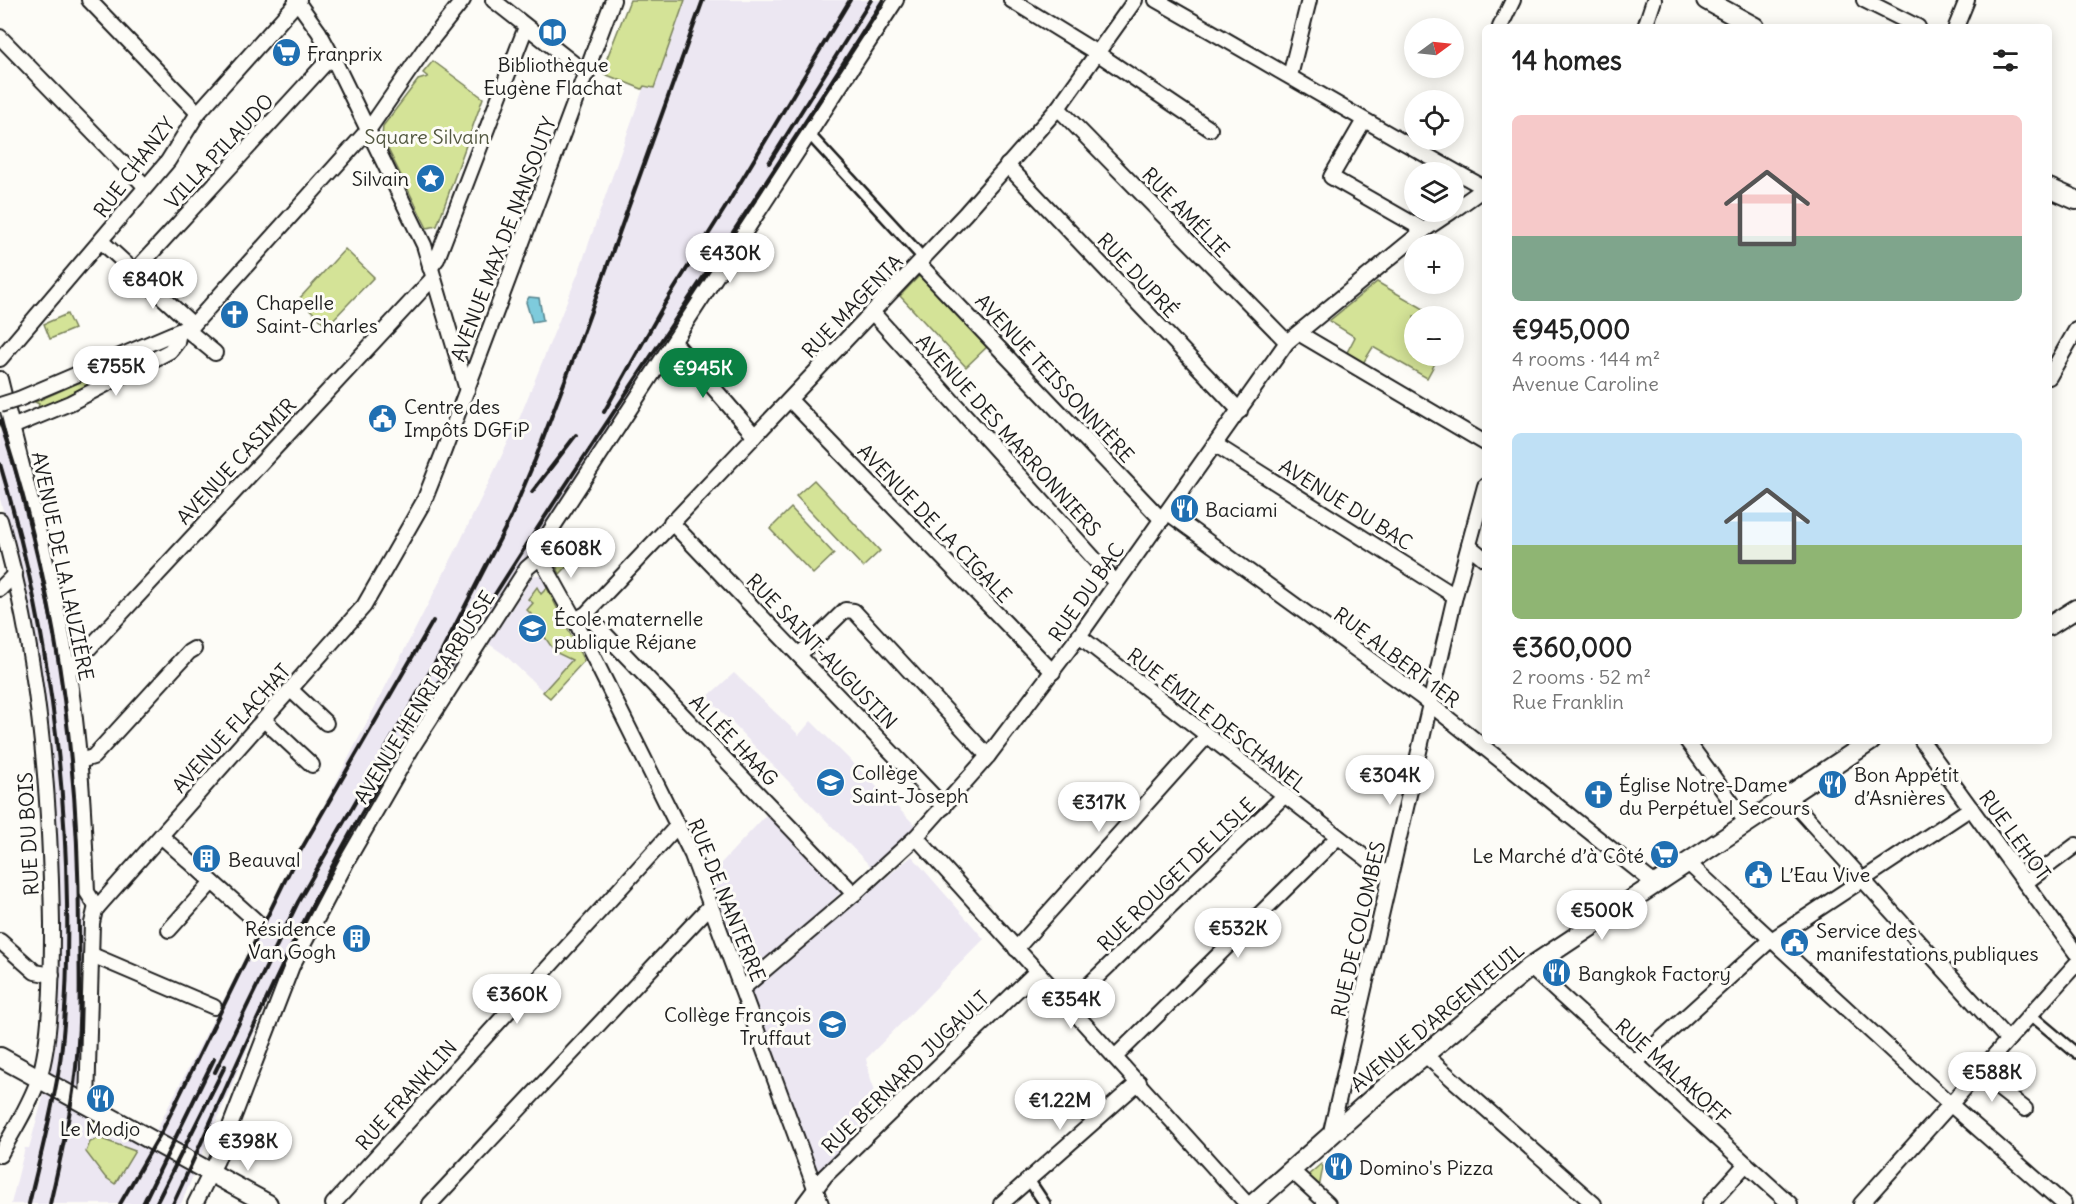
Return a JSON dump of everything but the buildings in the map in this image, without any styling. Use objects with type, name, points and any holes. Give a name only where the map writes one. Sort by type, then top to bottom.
[{"type":"main road","points":[[1706,0],[1750,24]]},
{"type":"main road","points":[[2052,189],[2076,200]]},
{"type":"main road","points":[[2052,624],[2076,609]]},
{"type":"main road","name":"AVENUE D'ARGENTEUIL","points":[[1253,1204],[1530,967],[1866,744]]},
{"type":"main road","points":[[0,1056],[268,1204]]},
{"type":"street","points":[[89,0],[198,113]]},
{"type":"street","points":[[298,0],[332,56],[424,245],[467,390]]},
{"type":"street","name":"RUE CHANZY","points":[[0,359],[168,161],[198,113],[298,0]]},
{"type":"street","points":[[12,427],[70,403],[170,351],[186,329],[369,129],[463,0]]},
{"type":"street","points":[[493,0],[587,74]]},
{"type":"street","name":"AVENUE MAX DE NANSOUTY","points":[[467,390],[613,0]]},
{"type":"street","name":"AVENUE HENRI BARBUSSE","points":[[195,1204],[211,1172],[292,966],[347,861],[413,746],[527,568],[540,557],[547,536],[896,0]]},
{"type":"street","points":[[1011,0],[1097,53],[1210,129]]},
{"type":"street","name":"RUE MAGENTA","points":[[580,617],[922,262],[1058,108],[1135,0]]},
{"type":"street","points":[[1156,0],[1290,76],[1364,122],[1482,186]]},
{"type":"street","points":[[1290,76],[1309,0]]},
{"type":"street","points":[[1501,24],[1513,0]]},
{"type":"street","points":[[1645,24],[1654,0]]},
{"type":"street","points":[[1864,0],[1912,24]]},
{"type":"street","points":[[1957,24],[1967,0]]},
{"type":"street","name":"AVENUE CASIMIR","points":[[68,671],[432,273],[526,27]]},
{"type":"street","points":[[0,37],[145,186]]},
{"type":"street","name":"VILLA PILAUDO","points":[[134,272],[332,56]]},
{"type":"street","name":"RUE AMÉLIE","points":[[1058,108],[1287,342]]},
{"type":"street","points":[[1364,122],[1330,177],[1424,230]]},
{"type":"street","points":[[809,134],[922,262]]},
{"type":"street","name":"RUE DUPRÉ","points":[[1007,165],[1240,411]]},
{"type":"street","name":"RUE DU BAC","points":[[1464,203],[1482,190]]},
{"type":"street","name":"RUE DU BAC","points":[[742,989],[854,894],[916,837],[988,756],[1053,672],[1287,342],[1300,334],[1436,222]]},
{"type":"street","points":[[101,242],[134,272],[186,329],[215,353]]},
{"type":"street","name":"AVENUE TEISSONNIÈRE","points":[[922,262],[1165,516]]},
{"type":"street","name":"AVENUE DES MARRONNIERS","points":[[873,313],[1116,583]]},
{"type":"street","points":[[0,405],[23,398],[186,329]]},
{"type":"street","points":[[2052,372],[2076,330]]},
{"type":"street","points":[[1300,334],[1482,441]]},
{"type":"street","points":[[674,342],[755,436]]},
{"type":"street","name":"AVENUE DE LA LAUZIÈRE","points":[[0,379],[44,549],[68,671],[80,760],[87,892],[97,908]]},
{"type":"street","name":"AVENUE FLACHAT","points":[[97,908],[364,606],[424,501],[467,390]]},
{"type":"street","name":"AVENUE DE LA CIGALE","points":[[790,400],[1053,672]]},
{"type":"street","name":"AVENUE DU BAC","points":[[1216,445],[1455,597]]},
{"type":"street","name":"RUE DE COLOMBES","points":[[1330,1136],[1455,597],[1482,497]]},
{"type":"street","name":"RUE ALBERT 1ER","points":[[1165,516],[1431,706],[1655,884]]},
{"type":"street","name":"RUE DU BOIS","points":[[0,520],[15,574],[31,662],[43,750],[51,869],[52,975],[39,1078],[5,1132],[0,1155]]},
{"type":"street","name":"RUE SAINT-AUGUSTIN","points":[[671,522],[944,807]]},
{"type":"street","points":[[1469,546],[1482,557]]},
{"type":"street","name":"RUE DE NANTERRE","points":[[540,557],[580,617],[692,855],[821,1204]]},
{"type":"street","points":[[0,589],[15,574]]},
{"type":"street","points":[[799,655],[845,610],[854,611],[988,756]]},
{"type":"street","name":"ALLÉE HAAG","points":[[580,617],[854,894]]},
{"type":"street","name":"RUE ÉMILE DESCHANEL","points":[[1078,636],[1389,876]]},
{"type":"street","points":[[80,760],[93,757],[189,652],[194,650]]},
{"type":"street","points":[[291,690],[326,723]]},
{"type":"street","points":[[264,720],[312,765]]},
{"type":"street","points":[[1016,949],[1206,737]]},
{"type":"street","points":[[1689,744],[1746,822]]},
{"type":"street","name":"RUE LEHOT","points":[[1924,744],[2076,953]]},
{"type":"street","name":"RUE ROUGET DE LISLE","points":[[1069,1004],[1284,796]]},
{"type":"street","points":[[1787,796],[2008,1040]]},
{"type":"street","points":[[1636,1062],[1773,939],[1971,808]]},
{"type":"street","name":"RUE FRANKLIN","points":[[333,1204],[678,825]]},
{"type":"street","points":[[161,836],[256,921]]},
{"type":"street","points":[[916,837],[1247,1204]]},
{"type":"street","points":[[1115,1056],[1337,838]]},
{"type":"street","points":[[2025,883],[2076,845]]},
{"type":"street","points":[[1688,863],[1950,1104],[2064,1204]]},
{"type":"street","points":[[169,930],[212,882]]},
{"type":"street","points":[[430,1204],[711,905]]},
{"type":"street","points":[[87,1104],[92,922],[97,908]]},
{"type":"street","points":[[0,941],[35,972],[52,975]]},
{"type":"street","points":[[92,955],[214,1007]]},
{"type":"street","points":[[1862,1204],[2076,964]]},
{"type":"street","name":"RUE MALAKOFF","points":[[1530,967],[1790,1204]]},
{"type":"street","name":"RUE BERNARD JUGAULT","points":[[804,1204],[816,1189],[1037,971]]},
{"type":"street","points":[[2031,1015],[2076,1053]]},
{"type":"street","points":[[1425,1055],[1594,1204]]},
{"type":"street","points":[[1979,1073],[2025,1109]]},
{"type":"street","points":[[1000,1204],[1139,1082]]},
{"type":"street","points":[[1710,1204],[1746,1164]]},
{"type":"street","points":[[1292,1171],[1319,1201]]},
{"type":"street","points":[[1029,1180],[1045,1204]]},
{"type":"shaded area","points":[[685,0],[889,0],[410,742],[281,970],[181,1204],[11,1204],[25,1148],[29,1148],[42,1101],[49,1065],[55,860],[15,555],[0,499],[0,405],[32,516],[69,704],[83,900],[81,1071],[76,1109],[147,1148],[457,548],[517,424],[579,271],[644,86],[654,88]]},
{"type":"shaded area","name":"École maternelle publique Réjane","points":[[534,575],[540,575],[584,661],[550,698],[505,655],[489,644]]},
{"type":"shaded area","name":"Collège Saint-Joseph","points":[[734,673],[799,735],[811,721],[920,830],[874,870],[707,697]]},
{"type":"shaded area","points":[[768,813],[841,892],[745,981],[706,879]]},
{"type":"shaded area","name":"Collège François Truffaut","points":[[912,856],[984,939],[866,1059],[879,1113],[818,1171],[750,990]]},
{"type":"green space","points":[[630,0],[685,0],[654,88],[644,86],[642,89],[597,71],[600,61],[605,63]]},
{"type":"green space","name":"Square Silvain","points":[[433,61],[483,98],[437,226],[427,228],[382,137],[383,126],[418,80],[428,77],[423,73]]},
{"type":"green space","points":[[345,249],[374,277],[327,326],[299,299]]},
{"type":"green space","points":[[924,275],[989,345],[966,367],[900,296],[919,276]]},
{"type":"green space","points":[[1377,282],[1419,306],[1404,306],[1404,365],[1373,347],[1360,368],[1344,358],[1355,337],[1329,321]]},
{"type":"green space","points":[[67,314],[74,329],[50,339],[44,324]]},
{"type":"green space","points":[[162,346],[66,397],[38,408],[39,404],[35,402]]},
{"type":"green space","points":[[1406,366],[1434,366],[1427,378]]},
{"type":"green space","points":[[814,480],[880,551],[863,567],[796,496]]},
{"type":"green space","points":[[791,508],[834,554],[813,574],[770,529]]},
{"type":"green space","points":[[558,538],[581,552],[560,574],[552,557]]},
{"type":"green space","points":[[537,587],[541,594],[547,588],[584,661],[550,698],[543,692],[572,660],[555,652],[540,630],[530,640],[524,633],[534,617],[527,610],[533,603],[528,599]]},
{"type":"green space","points":[[94,1119],[107,1130],[109,1128],[126,1137],[101,1131],[90,1133]]},
{"type":"green space","points":[[99,1138],[135,1151],[115,1184],[105,1177],[86,1152],[90,1142]]},
{"type":"green space","points":[[1321,1164],[1323,1167],[1319,1188],[1307,1176]]},
{"type":"water","points":[[529,297],[539,298],[543,320],[532,322],[526,302]]},
{"type":"railway","points":[[215,1072],[298,902],[442,651],[510,519],[586,325],[703,0]]},
{"type":"railway","points":[[604,412],[664,305],[850,0]]},
{"type":"railway","points":[[769,163],[871,0]]},
{"type":"railway","points":[[173,1204],[308,913],[359,818],[421,713],[550,508],[752,204],[883,0]]},
{"type":"railway","points":[[0,421],[36,545],[49,609],[69,736],[74,801],[78,865],[78,1046],[64,1144],[50,1204]]},
{"type":"railway","points":[[532,492],[576,435]]},
{"type":"railway","points":[[0,464],[40,626],[56,736],[65,847],[67,963],[60,1062],[54,1098],[29,1204]]},
{"type":"railway","points":[[120,1204],[162,1131],[294,862],[433,621]]},
{"type":"railway","points":[[143,1204],[214,1059]]},
{"type":"railway","points":[[156,1204],[225,1066]]},
{"type":"place","name":"Bibliothèque Eugène Flachat","points":[[553,33]]},
{"type":"place","name":"Franprix","points":[[286,53]]},
{"type":"place","name":"Silvain","points":[[430,178]]},
{"type":"place","name":"Chapelle Saint-Charles","points":[[235,314]]},
{"type":"place","name":"Centre des Impôts DGFiP","points":[[383,418]]},
{"type":"place","name":"Baciami","points":[[1184,509]]},
{"type":"place","name":"École maternelle publique Réjane","points":[[533,629]]},
{"type":"place","name":"Collège Saint-Joseph","points":[[831,783]]},
{"type":"place","name":"Bon Appétit d’Asnières","points":[[1833,785]]},
{"type":"place","name":"Église Notre-Dame du Perpétuel Secours","points":[[1598,795]]},
{"type":"place","name":"Le Marché d’à Côté","points":[[1665,855]]},
{"type":"place","name":"Beauval","points":[[207,859]]},
{"type":"place","name":"L’Eau Vive","points":[[1759,874]]},
{"type":"place","name":"Résidence Van Gogh","points":[[357,939]]},
{"type":"place","name":"Service des manifestations publiques","points":[[1795,942]]},
{"type":"place","name":"Bangkok Factory","points":[[1557,973]]},
{"type":"place","name":"Collège François Truffaut","points":[[832,1025]]},
{"type":"place","name":"Le Modjo","points":[[100,1098]]},
{"type":"place","name":"Domino's Pizza","points":[[1338,1167]]}]
